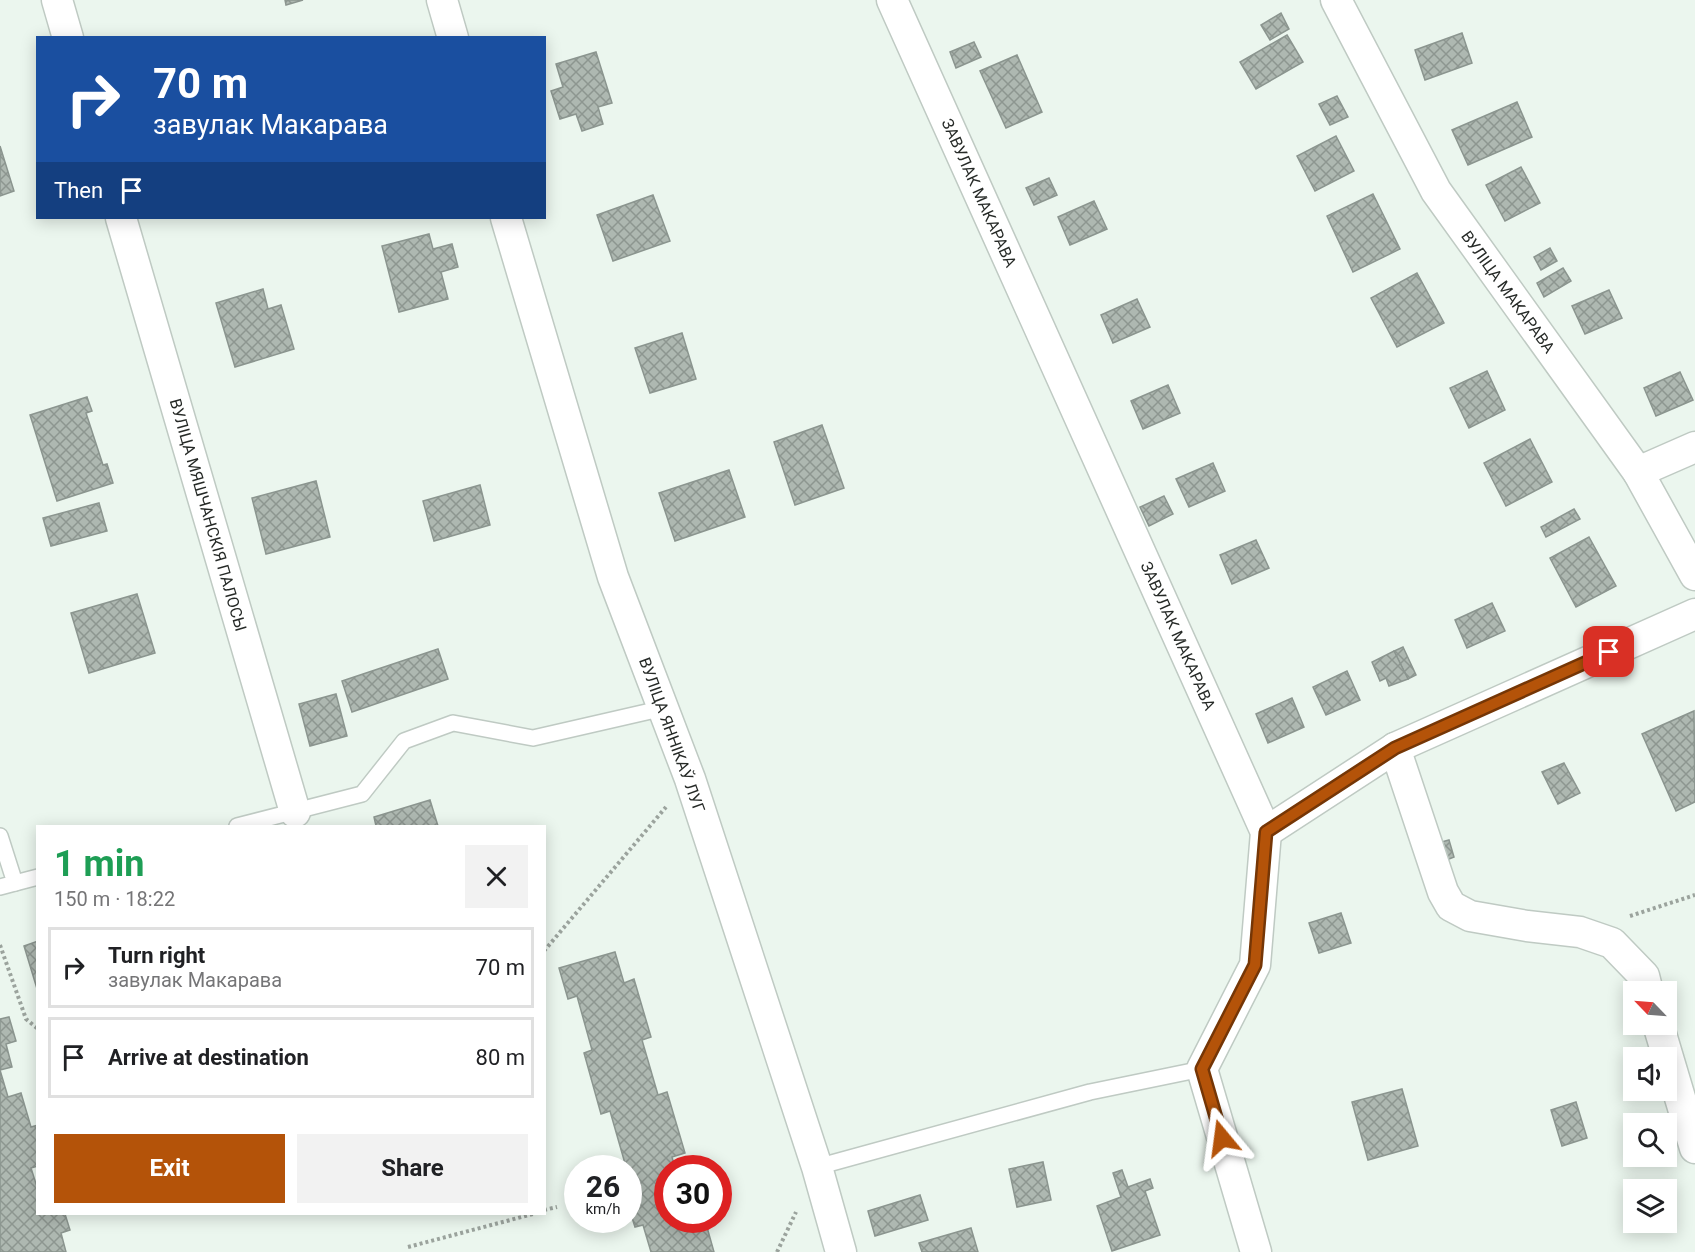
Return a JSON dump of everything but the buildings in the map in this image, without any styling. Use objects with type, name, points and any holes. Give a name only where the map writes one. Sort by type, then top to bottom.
[{"type":"street","points":[[57,0],[67,36]]},
{"type":"street","points":[[442,0],[452,36]]},
{"type":"street","name":"ЗАВУЛАК МАКАРАВА","points":[[892,0],[1266,832]]},
{"type":"street","name":"ВУЛІЦА МАКАРАВА","points":[[1336,0],[1436,191],[1638,472],[1695,574]]},
{"type":"street","name":"ВУЛІЦА МЯШЧАНСКІЯ ПАЛОСЫ","points":[[121,219],[295,812]]},
{"type":"street","name":"ВУЛІЦА ЯННІКАЎ ЛУГ","points":[[506,219],[613,577],[690,778],[817,1167],[841,1252]]},
{"type":"street","points":[[1638,472],[1695,447]]},
{"type":"street","points":[[1256,1252],[1202,1069],[1255,965],[1266,832],[1395,748],[1695,614]]},
{"type":"street","points":[[1395,748],[1443,892],[1451,906],[1470,916],[1580,932],[1612,943],[1644,976],[1645,981]]},
{"type":"street","points":[[1661,1035],[1695,1148]]},
{"type":"lane","points":[[241,825],[362,794],[404,741],[453,723],[533,738],[664,708]]},
{"type":"lane","points":[[0,836],[8,885],[36,878]]},
{"type":"lane","points":[[817,1167],[1090,1092],[1202,1069]]},
{"type":"path","points":[[546,948],[690,778]]},
{"type":"path","points":[[1580,932],[1695,896]]},
{"type":"path","points":[[0,945],[26,1019],[36,1027]]},
{"type":"path","points":[[546,1210],[557,1207]]},
{"type":"path","points":[[408,1247],[529,1215]]},
{"type":"route","points":[[1222,1138],[1202,1069],[1255,965],[1266,832],[1395,748],[1609,652]]}]
